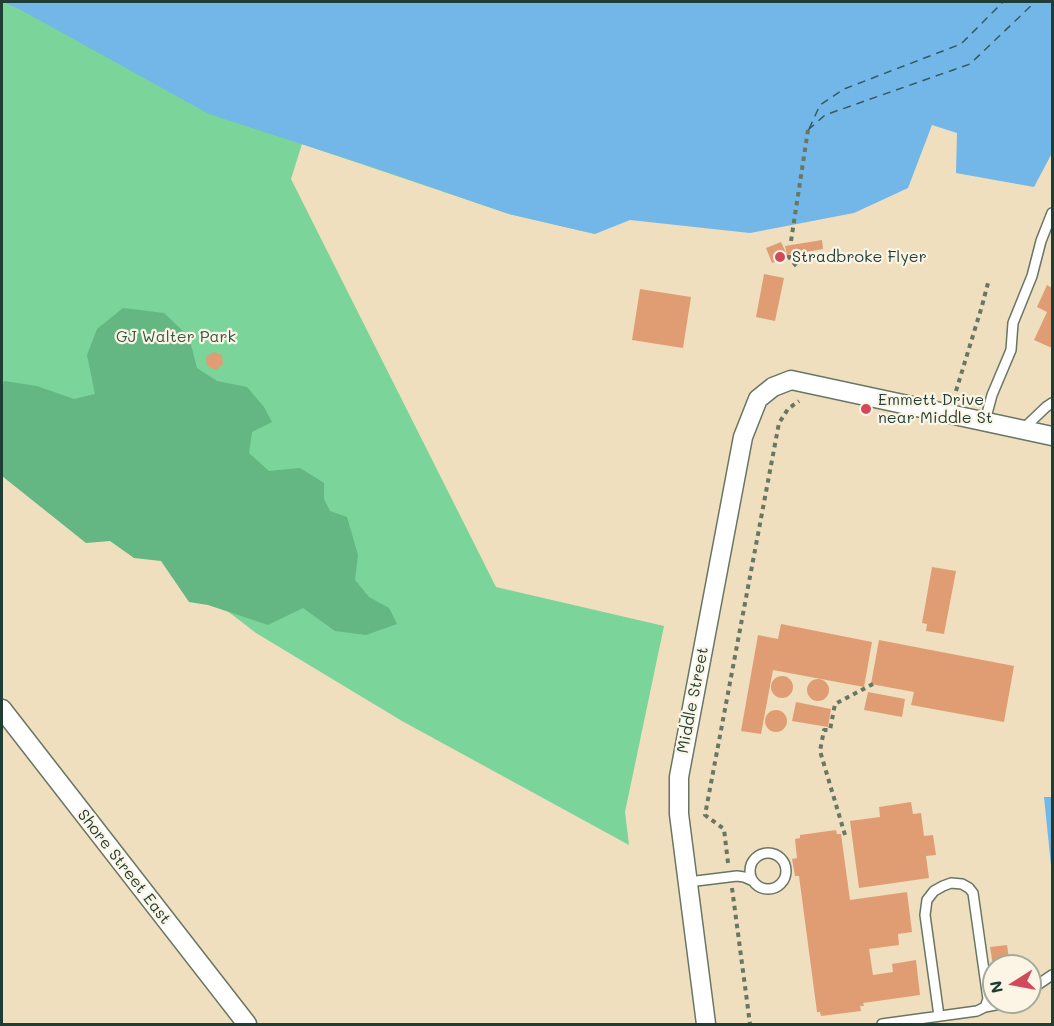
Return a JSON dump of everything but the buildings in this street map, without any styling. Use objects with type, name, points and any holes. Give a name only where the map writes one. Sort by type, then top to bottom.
[{"type":"street","name":"Middle Street","points":[[706,1024],[679,814],[679,777],[743,437],[758,399],[773,387],[791,380],[985,421]]},
{"type":"street","points":[[985,421],[1053,436]]},
{"type":"street","name":"Shore Street East","points":[[2,709],[247,1024]]},
{"type":"lane","points":[[985,421],[992,395],[1011,350],[1013,323],[1032,276],[1041,241],[1050,228],[1053,213]]},
{"type":"lane","points":[[1023,429],[1053,403]]},
{"type":"lane","points":[[688,882],[734,876],[750,879],[762,889],[774,889],[783,882],[787,871],[783,859],[772,853],[760,855],[742,872],[734,876]]},
{"type":"lane","points":[[752,863],[750,876],[753,881]]},
{"type":"lane","points":[[939,1016],[925,915],[927,900],[934,891],[951,883],[962,884],[973,893],[982,957]]},
{"type":"lane","points":[[882,1024],[977,1011],[982,1008]]},
{"type":"path","points":[[791,243],[808,130]]},
{"type":"path","points":[[789,255],[798,268]]},
{"type":"path","points":[[956,391],[988,279]]},
{"type":"path","points":[[750,1024],[734,876],[724,829],[705,815],[779,423],[788,409],[801,400]]},
{"type":"path","points":[[845,835],[820,751],[824,730],[830,730],[836,704],[873,684]]},
{"type":"green space","name":"GJ Walter Park","points":[[2,2],[595,234],[509,214],[302,144],[291,179],[496,587],[664,626],[625,812],[629,845],[402,721],[256,633],[2,438]]},
{"type":"green space","points":[[123,308],[164,313],[189,337],[197,368],[217,381],[247,387],[264,407],[272,422],[252,432],[249,453],[269,471],[300,468],[324,483],[324,499],[330,511],[347,517],[358,555],[355,580],[369,597],[389,608],[397,624],[366,635],[335,631],[303,608],[268,625],[208,605],[189,602],[161,561],[134,558],[110,541],[86,543],[2,476],[2,389],[4,381],[37,386],[74,399],[95,394],[87,355],[97,329]]},
{"type":"water","points":[[2,2],[1052,2],[1052,153],[1034,187],[956,173],[957,133],[932,125],[908,188],[854,213],[750,233],[630,220],[595,234],[509,214],[209,114],[21,10]]},
{"type":"water","points":[[1044,797],[1052,797],[1052,875]]},
{"type":"ferry route","points":[[809,129],[820,105],[844,89],[961,44],[1003,2]]},
{"type":"ferry route","points":[[808,130],[825,115],[970,64],[1035,2]]},
{"type":"place","name":"Stradbroke Flyer","points":[[780,257]]},
{"type":"place","name":"Emmett Drive near Middle St","points":[[866,409]]}]
